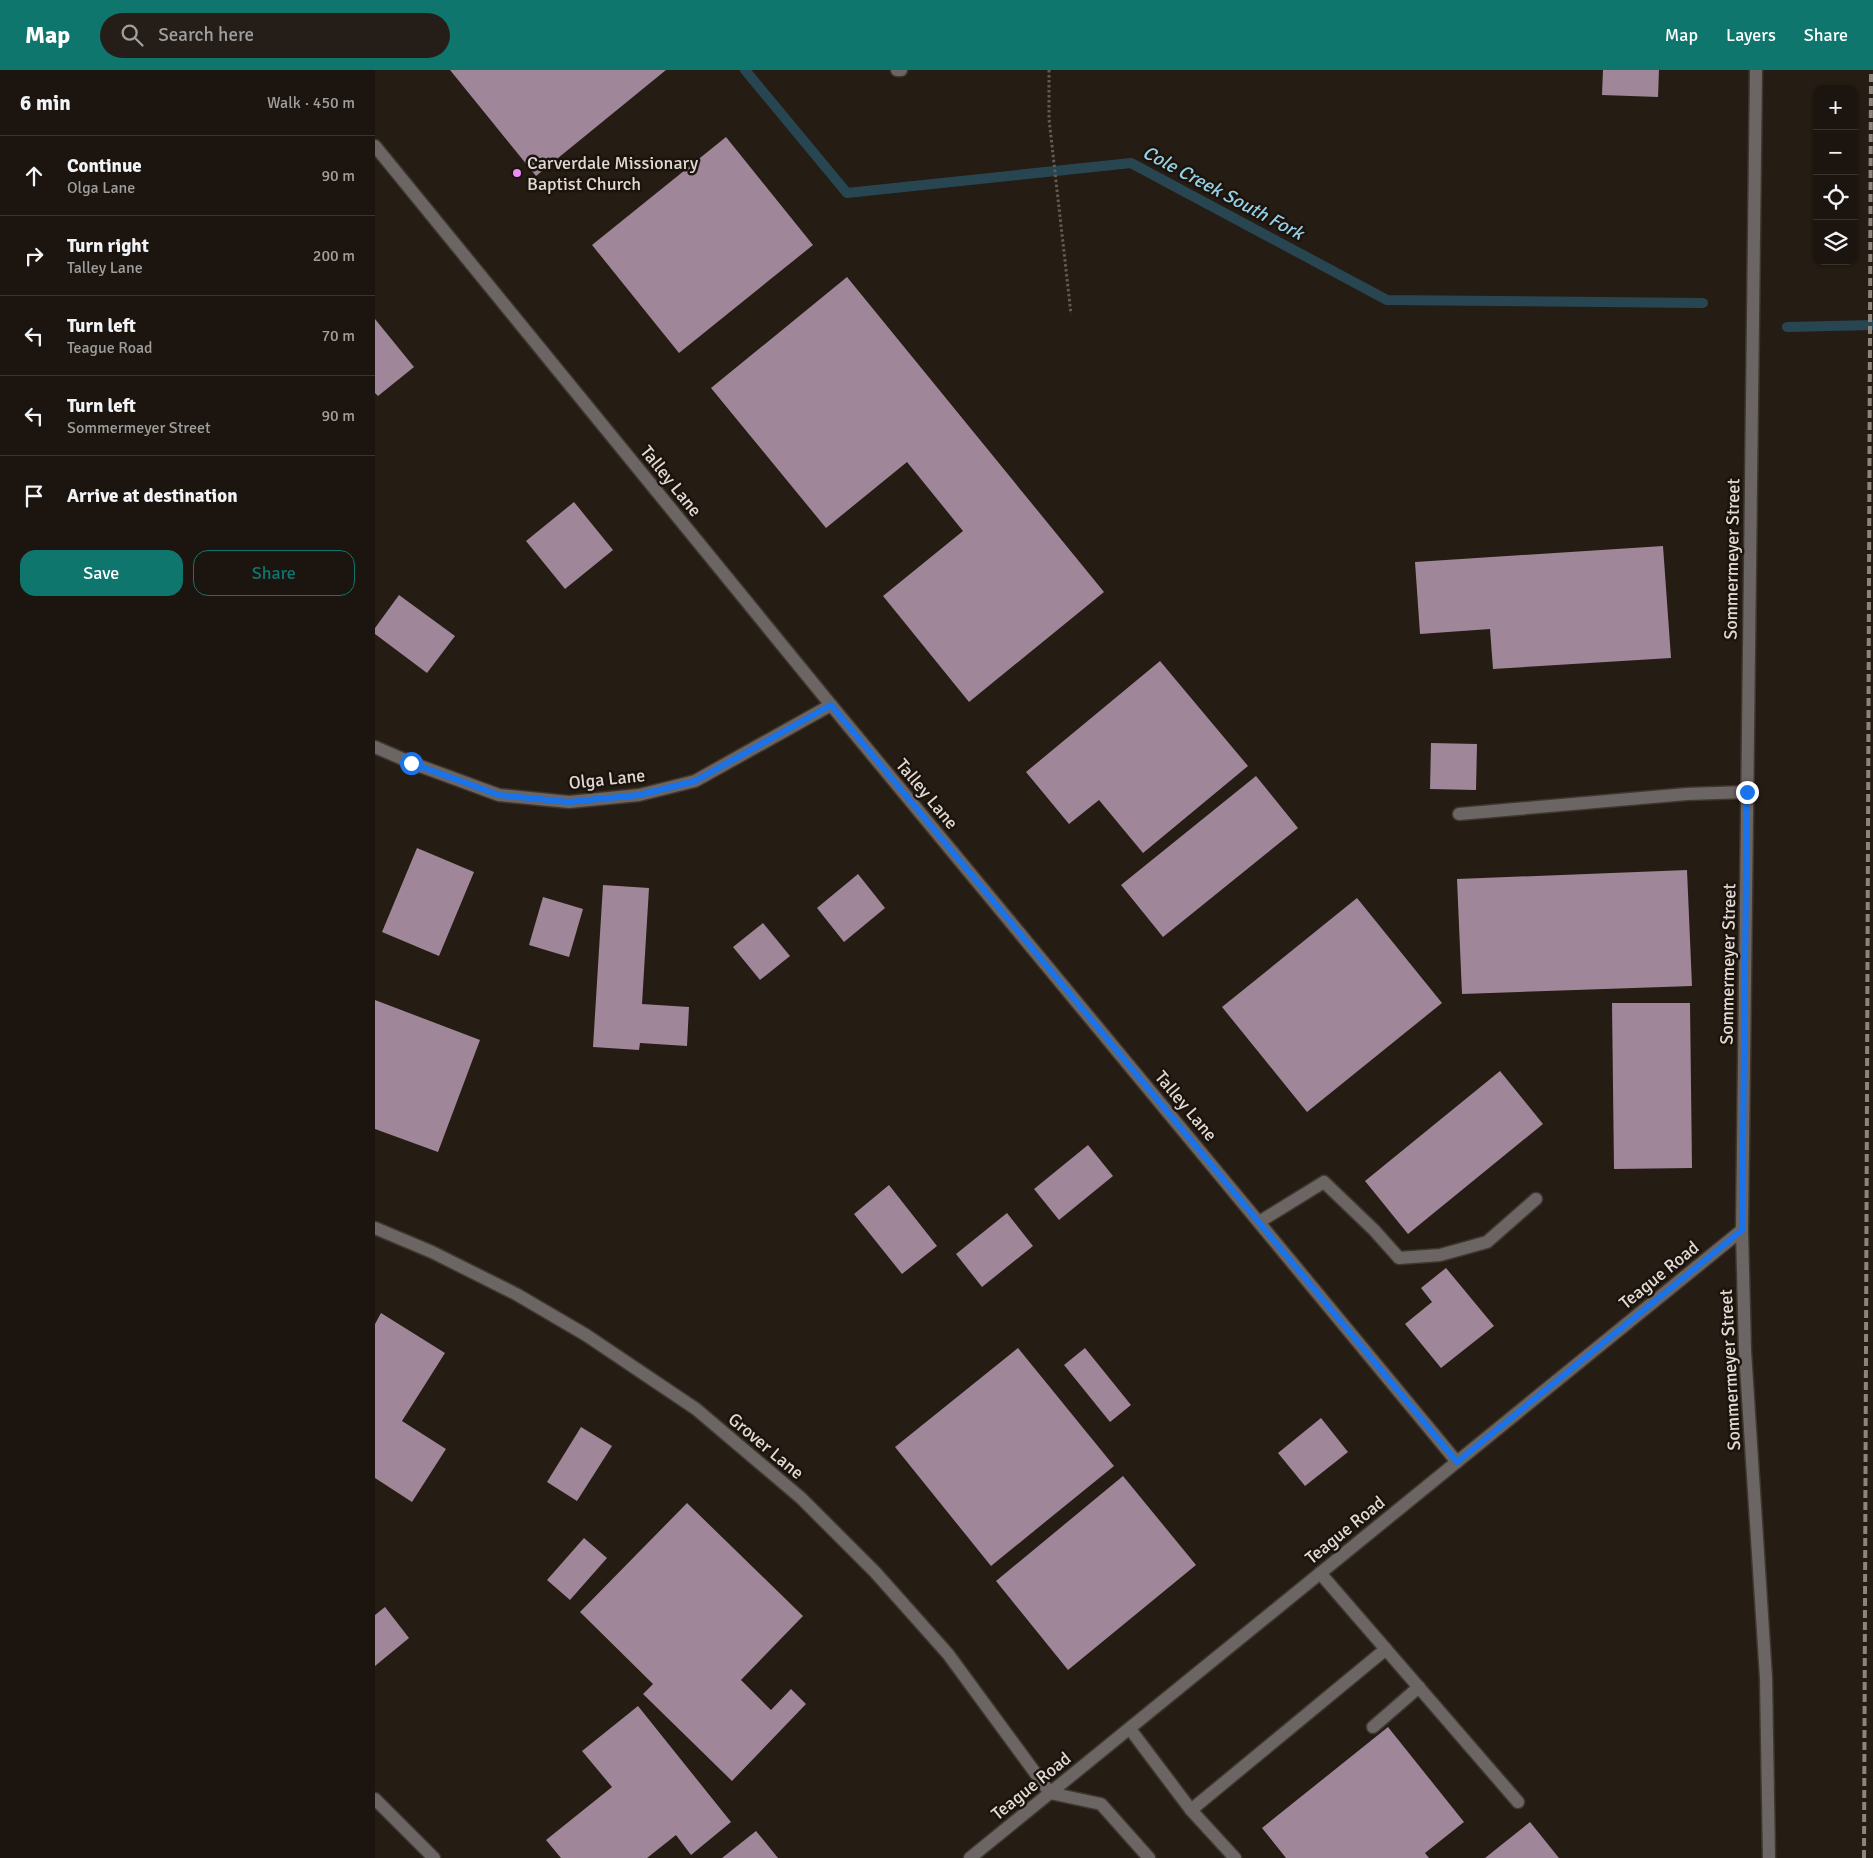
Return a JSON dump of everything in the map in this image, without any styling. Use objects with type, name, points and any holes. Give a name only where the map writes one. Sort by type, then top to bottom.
[{"type":"street","name":"Sommermeyer Street","points":[[1755,70],[1742,1230],[1745,1351],[1766,1678],[1769,1858]]},
{"type":"street","name":"Talley Lane","points":[[375,146],[831,705],[1457,1462]]},
{"type":"street","name":"Olga Lane","points":[[375,747],[411,763],[499,795],[569,802],[639,795],[695,781],[831,705]]},
{"type":"street","points":[[1459,814],[1687,794],[1747,792]]},
{"type":"street","points":[[1259,1222],[1324,1182],[1374,1230],[1399,1258],[1440,1255],[1487,1242],[1536,1199]]},
{"type":"street","name":"Grover Lane","points":[[375,1228],[432,1252],[516,1294],[586,1335],[697,1409],[801,1498],[875,1572],[948,1654],[1050,1793]]},
{"type":"street","name":"Teague Road","points":[[970,1858],[1742,1230]]},
{"type":"street","points":[[1320,1573],[1518,1802]]},
{"type":"street","points":[[1191,1810],[1386,1649]]},
{"type":"street","points":[[1373,1727],[1419,1687]]},
{"type":"street","points":[[1130,1729],[1191,1810],[1235,1858]]},
{"type":"street","points":[[1050,1793],[1101,1804],[1149,1858]]},
{"type":"street","points":[[375,1800],[434,1858]]},
{"type":"path","points":[[1049,70],[1049,119],[1071,314]]},
{"type":"building","points":[[450,70],[666,70],[536,176]]},
{"type":"building","points":[[1603,70],[1659,70],[1658,97],[1602,95]]},
{"type":"building","points":[[726,137],[813,245],[679,353],[592,245]]},
{"type":"building","points":[[847,277],[1104,592],[969,702],[883,596],[963,531],[907,462],[826,528],[711,388]]},
{"type":"building","points":[[375,319],[414,367],[378,396],[375,393]]},
{"type":"building","points":[[574,502],[613,550],[565,589],[526,541]]},
{"type":"building","points":[[1663,546],[1671,658],[1493,669],[1490,629],[1420,634],[1415,562]]},
{"type":"building","points":[[399,595],[455,636],[427,673],[375,634],[375,628]]},
{"type":"building","points":[[1160,661],[1248,766],[1143,853],[1099,800],[1069,824],[1026,772]]},
{"type":"building","points":[[1431,743],[1477,744],[1476,790],[1430,789]]},
{"type":"building","points":[[1256,776],[1298,828],[1163,937],[1121,885]]},
{"type":"building","points":[[417,848],[474,872],[439,956],[382,932]]},
{"type":"building","points":[[1687,870],[1692,986],[1462,994],[1457,879]]},
{"type":"building","points":[[858,874],[885,908],[844,942],[817,908]]},
{"type":"building","points":[[603,885],[649,888],[642,1004],[689,1007],[687,1046],[640,1043],[639,1050],[593,1047]]},
{"type":"building","points":[[543,897],[583,909],[569,957],[529,945]]},
{"type":"building","points":[[1357,898],[1442,1003],[1307,1112],[1222,1007]]},
{"type":"building","points":[[763,923],[790,956],[760,980],[733,947]]},
{"type":"building","points":[[375,1000],[480,1040],[438,1152],[375,1129]]},
{"type":"building","points":[[1612,1003],[1690,1003],[1692,1168],[1614,1169]]},
{"type":"building","points":[[1500,1071],[1543,1124],[1408,1234],[1365,1181]]},
{"type":"building","points":[[1088,1145],[1113,1176],[1059,1220],[1034,1189]]},
{"type":"building","points":[[889,1185],[937,1246],[902,1274],[854,1214]]},
{"type":"building","points":[[1007,1213],[1033,1246],[982,1287],[956,1254]]},
{"type":"building","points":[[1446,1268],[1494,1326],[1441,1368],[1405,1324],[1432,1302],[1421,1288]]},
{"type":"building","points":[[381,1313],[445,1353],[402,1421],[446,1449],[412,1502],[375,1478],[375,1324]]},
{"type":"building","points":[[1018,1348],[1114,1466],[991,1566],[895,1447]]},
{"type":"building","points":[[1085,1348],[1131,1405],[1110,1422],[1064,1365]]},
{"type":"building","points":[[1321,1418],[1348,1452],[1305,1486],[1278,1453]]},
{"type":"building","points":[[581,1427],[612,1446],[577,1501],[547,1482]]},
{"type":"building","points":[[1123,1476],[1196,1565],[1068,1670],[996,1581]]},
{"type":"building","points":[[687,1503],[803,1616],[741,1680],[771,1710],[791,1689],[806,1704],[732,1781],[643,1694],[653,1684],[580,1612]]},
{"type":"building","points":[[584,1538],[607,1558],[570,1600],[547,1580]]},
{"type":"building","points":[[385,1607],[409,1638],[375,1666],[375,1615]]},
{"type":"building","points":[[638,1706],[731,1822],[691,1855],[676,1835],[647,1858],[561,1858],[546,1840],[612,1787],[582,1751]]},
{"type":"building","points":[[1388,1727],[1464,1822],[1425,1853],[1429,1858],[1286,1858],[1262,1828]]},
{"type":"building","points":[[1530,1822],[1559,1858],[1485,1858]]},
{"type":"building","points":[[756,1831],[778,1858],[722,1858]]},
{"type":"waterway","name":"Cole Creek South Fork","points":[[745,70],[847,193],[1131,163],[1387,300],[1703,303]]},
{"type":"waterway","name":"Cole Creek South Fork","points":[[1787,327],[1873,325]]},
{"type":"railway","points":[[1864,1858],[1871,70]]},
{"type":"place","name":"Carverdale Missionary Baptist Church","points":[[517,173]]},
{"type":"route","points":[[411,763],[499,795],[569,802],[639,795],[695,781],[831,705],[1457,1462],[1742,1230],[1747,792]]}]
